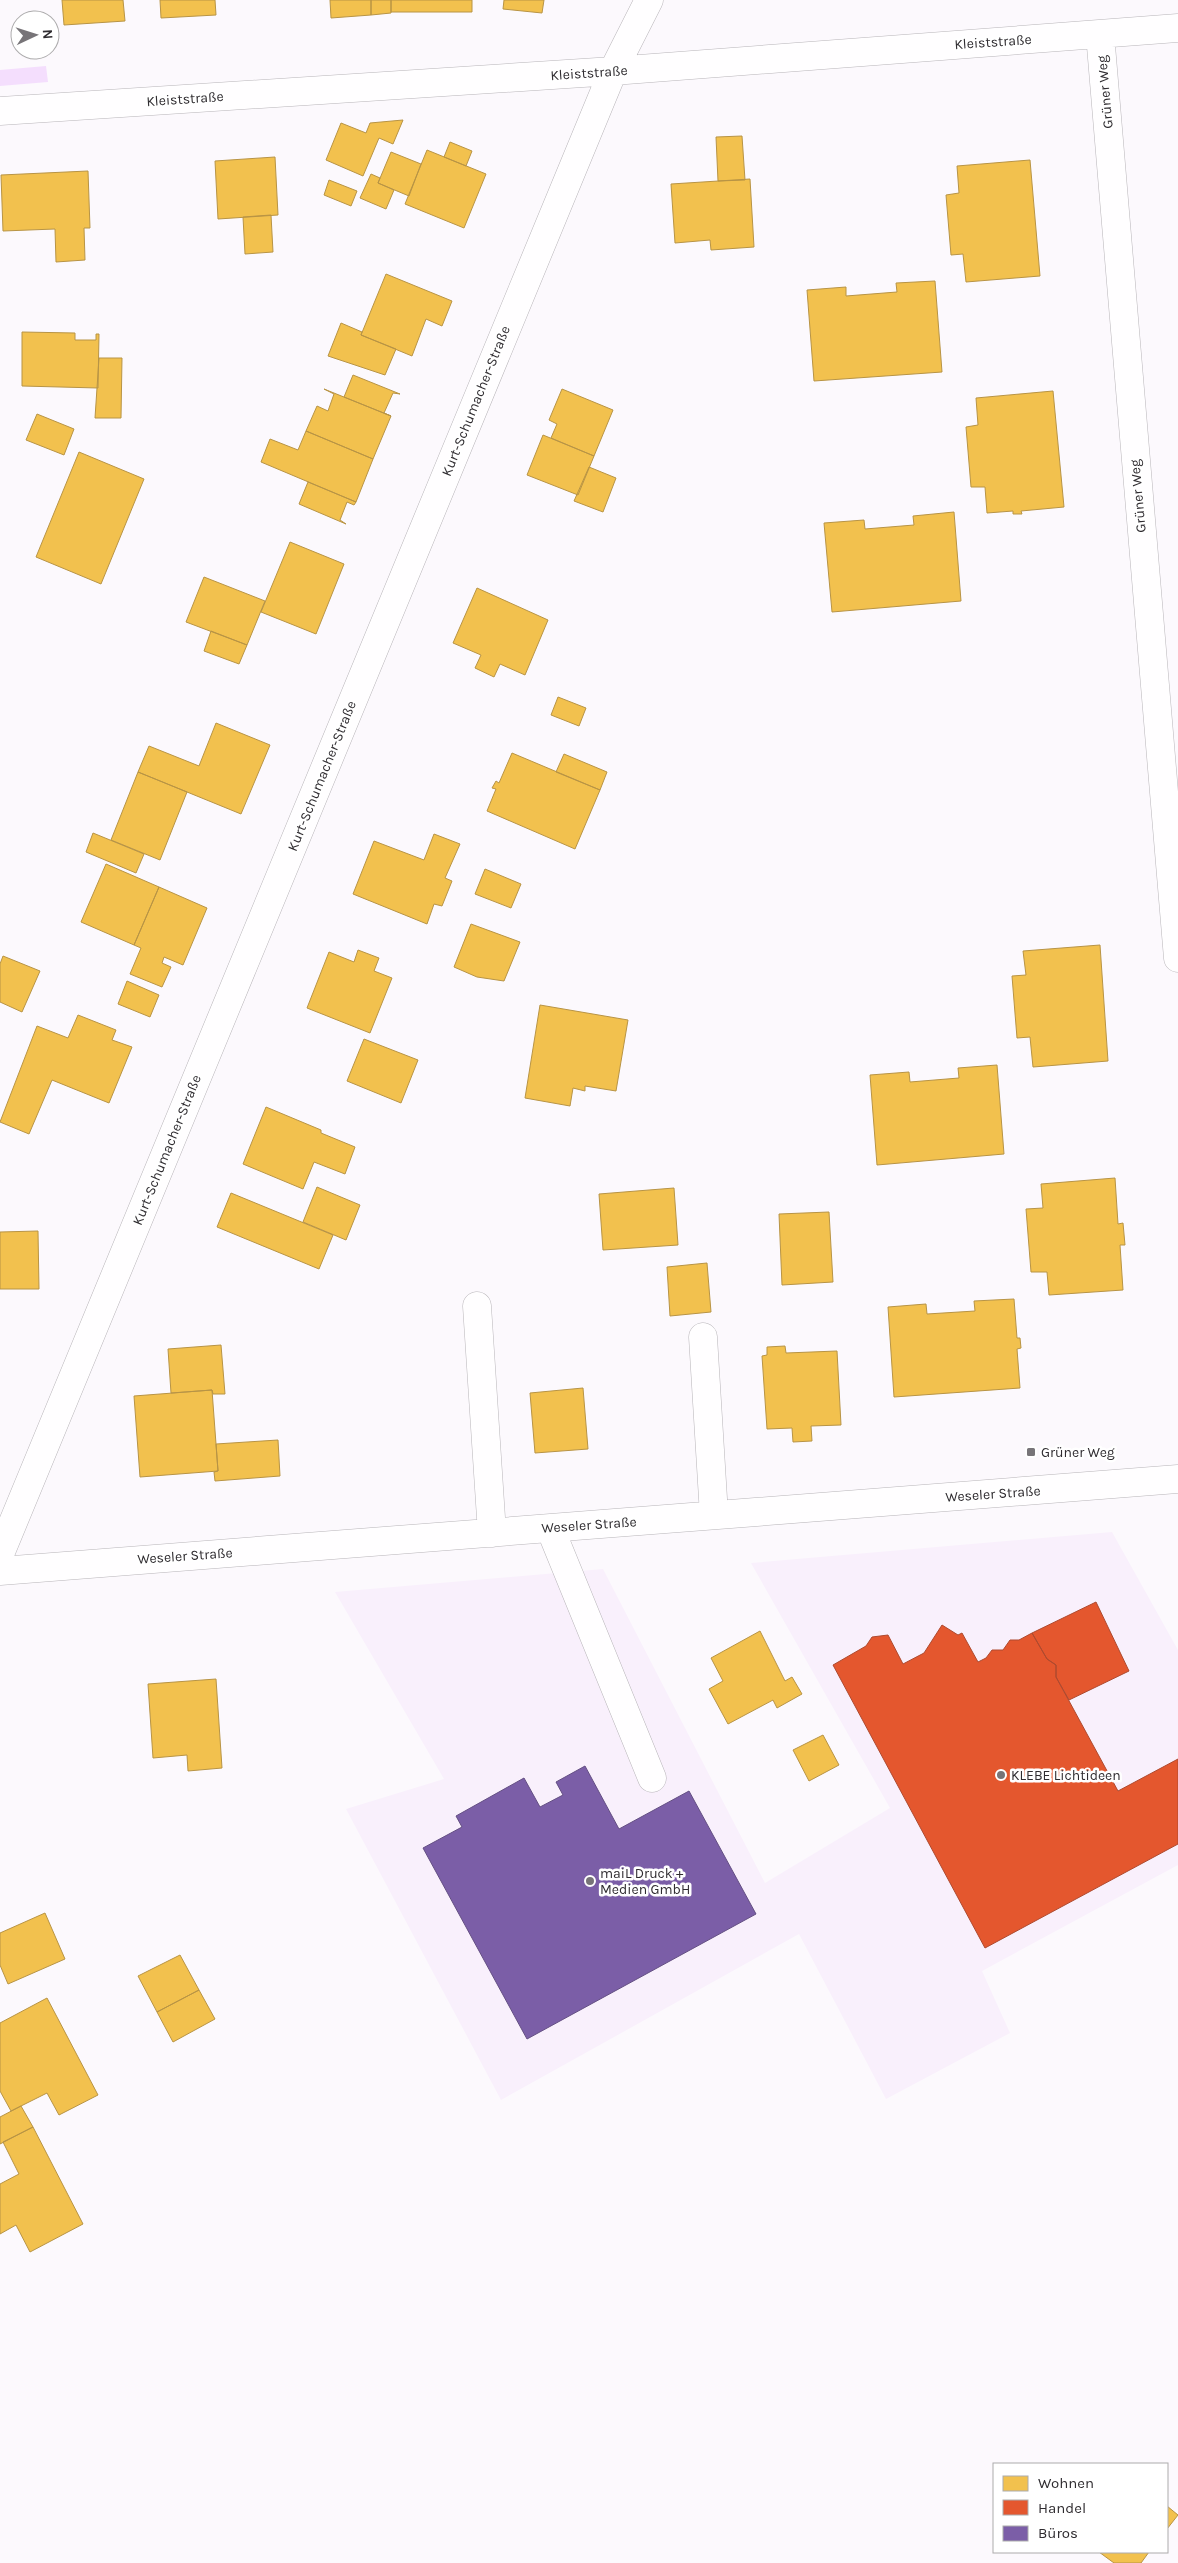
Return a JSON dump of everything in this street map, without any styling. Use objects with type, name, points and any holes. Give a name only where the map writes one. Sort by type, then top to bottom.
[{"type":"street","name":"Kurt-Schumacher-Straße","points":[[0,1554],[613,71],[649,0]]},
{"type":"street","name":"Kleiststraße","points":[[0,111],[613,71],[1178,28]]},
{"type":"street","name":"Grüner Weg","points":[[1100,34],[1168,739],[1178,958]]},
{"type":"street","points":[[477,1306],[492,1533]]},
{"type":"street","points":[[703,1337],[714,1515]]},
{"type":"street","name":"Weseler Straße","points":[[0,1571],[1178,1479]]},
{"type":"street","points":[[550,1528],[652,1778]]},
{"type":"shaded area","points":[[46,66],[48,82],[0,86],[0,70]]},
{"type":"shaded area","points":[[1112,1532],[1178,1650],[1178,1865],[982,1971],[1010,2033],[886,2099],[799,1934],[501,2100],[346,1809],[444,1779],[335,1592],[603,1569],[765,1883],[890,1808],[751,1563]]},
{"type":"building: Wohnen","points":[[62,0],[123,0],[125,21],[64,25]]},
{"type":"building: Wohnen","points":[[160,0],[215,0],[216,15],[161,18]]},
{"type":"building: Wohnen","points":[[330,0],[371,0],[371,15],[331,18]]},
{"type":"building: Wohnen","points":[[371,0],[391,0],[391,13],[371,15]]},
{"type":"building: Wohnen","points":[[391,0],[472,0],[472,12],[391,12]]},
{"type":"building: Wohnen","points":[[504,0],[544,0],[542,13],[503,9]]},
{"type":"building: Wohnen","points":[[403,120],[393,144],[379,138],[363,176],[326,160],[341,123],[366,133],[370,123]]},
{"type":"building: Wohnen","points":[[742,136],[745,180],[718,181],[716,137]]},
{"type":"building: Wohnen","points":[[450,142],[472,151],[466,166],[444,157]]},
{"type":"building: Wohnen","points":[[427,150],[486,174],[464,228],[405,204]]},
{"type":"building: Wohnen","points":[[391,152],[421,164],[409,196],[378,183]]},
{"type":"building: Wohnen","points":[[275,157],[278,215],[218,219],[215,161]]},
{"type":"building: Wohnen","points":[[1030,160],[1040,276],[966,282],[963,254],[951,255],[946,195],[959,193],[957,166]]},
{"type":"building: Wohnen","points":[[88,171],[90,228],[84,228],[85,260],[56,262],[55,229],[3,231],[1,175]]},
{"type":"building: Wohnen","points":[[371,174],[380,178],[378,183],[394,190],[386,209],[360,198]]},
{"type":"building: Wohnen","points":[[750,179],[754,247],[711,250],[710,240],[675,243],[671,184]]},
{"type":"building: Wohnen","points":[[329,180],[357,191],[351,206],[324,195]]},
{"type":"building: Wohnen","points":[[271,215],[273,252],[245,254],[243,217]]},
{"type":"building: Wohnen","points":[[386,274],[452,301],[442,326],[426,319],[412,356],[361,335]]},
{"type":"building: Wohnen","points":[[935,281],[942,372],[814,381],[807,290],[846,287],[846,296],[897,292],[896,283]]},
{"type":"building: Wohnen","points":[[341,323],[362,332],[361,335],[396,349],[385,375],[328,356]]},
{"type":"building: Wohnen","points":[[22,332],[75,333],[75,340],[96,340],[96,334],[99,334],[98,388],[22,386]]},
{"type":"building: Wohnen","points":[[99,358],[122,358],[121,418],[95,418]]},
{"type":"building: Wohnen","points":[[353,375],[400,394],[393,393],[384,413],[391,416],[344,397]]},
{"type":"building: Wohnen","points":[[324,389],[391,416],[373,459],[306,431],[317,406],[328,411],[334,394]]},
{"type":"building: Wohnen","points":[[562,389],[613,410],[594,456],[551,438],[557,424],[549,420]]},
{"type":"building: Wohnen","points":[[1053,391],[1064,507],[1021,511],[1022,514],[1013,514],[1013,511],[987,513],[985,487],[971,487],[966,427],[978,425],[976,398]]},
{"type":"building: Wohnen","points":[[37,414],[74,429],[64,455],[26,440]]},
{"type":"building: Wohnen","points":[[306,431],[373,459],[356,502],[261,462],[270,439],[298,450]]},
{"type":"building: Wohnen","points":[[543,435],[594,456],[578,495],[527,475]]},
{"type":"building: Wohnen","points":[[79,452],[144,479],[101,584],[36,557]]},
{"type":"building: Wohnen","points":[[589,467],[616,478],[603,512],[574,501]]},
{"type":"building: Wohnen","points":[[308,482],[356,502],[354,505],[347,502],[340,520],[346,524],[299,504]]},
{"type":"building: Wohnen","points":[[954,512],[961,601],[832,612],[824,523],[864,520],[865,529],[914,525],[913,516]]},
{"type":"building: Wohnen","points":[[290,542],[344,564],[316,634],[261,612]]},
{"type":"building: Wohnen","points":[[204,577],[265,601],[247,645],[186,622]]},
{"type":"building: Wohnen","points":[[477,588],[548,620],[525,675],[500,664],[494,677],[475,668],[481,655],[453,643]]},
{"type":"building: Wohnen","points":[[211,631],[247,645],[239,664],[204,651]]},
{"type":"building: Wohnen","points":[[558,697],[586,708],[579,726],[551,715]]},
{"type":"building: Wohnen","points":[[216,723],[270,745],[241,814],[138,772],[149,746],[199,766]]},
{"type":"building: Wohnen","points":[[512,753],[600,790],[575,849],[487,811],[496,789],[492,788],[496,781],[499,783]]},
{"type":"building: Wohnen","points":[[564,754],[607,772],[600,790],[556,772]]},
{"type":"building: Wohnen","points":[[138,772],[187,792],[160,860],[111,840]]},
{"type":"building: Wohnen","points":[[93,833],[144,854],[136,873],[86,852]]},
{"type":"building: Wohnen","points":[[434,834],[460,844],[445,878],[452,881],[442,906],[434,904],[427,924],[353,894],[374,841],[424,860]]},
{"type":"building: Wohnen","points":[[106,864],[159,887],[134,945],[81,922]]},
{"type":"building: Wohnen","points":[[485,869],[521,884],[511,908],[475,894]]},
{"type":"building: Wohnen","points":[[159,887],[207,908],[183,965],[164,957],[162,963],[171,967],[162,987],[130,974],[141,948],[134,945]]},
{"type":"building: Wohnen","points":[[471,924],[520,942],[504,981],[477,977],[454,967]]},
{"type":"building: Wohnen","points":[[1100,945],[1108,1061],[1033,1067],[1030,1037],[1017,1038],[1012,976],[1026,975],[1023,951]]},
{"type":"building: Wohnen","points":[[358,950],[379,958],[374,971],[392,978],[370,1033],[307,1008],[329,952],[354,962]]},
{"type":"building: Wohnen","points":[[3,956],[40,971],[22,1012],[0,1002],[0,964]]},
{"type":"building: Wohnen","points":[[127,981],[159,995],[150,1017],[118,1004]]},
{"type":"building: Wohnen","points":[[540,1005],[628,1020],[616,1091],[585,1086],[585,1091],[573,1088],[570,1106],[525,1098]]},
{"type":"building: Wohnen","points":[[78,1015],[116,1030],[112,1040],[132,1047],[109,1103],[52,1080],[29,1134],[0,1122],[37,1026],[68,1038]]},
{"type":"building: Wohnen","points":[[364,1039],[418,1060],[401,1103],[347,1081]]},
{"type":"building: Wohnen","points":[[997,1065],[1004,1154],[877,1165],[870,1075],[909,1072],[910,1082],[959,1078],[958,1068]]},
{"type":"building: Wohnen","points":[[266,1107],[321,1130],[321,1133],[355,1147],[345,1174],[314,1162],[303,1189],[243,1164]]},
{"type":"building: Wohnen","points":[[1115,1178],[1118,1224],[1123,1223],[1125,1245],[1120,1245],[1123,1290],[1049,1295],[1047,1272],[1031,1272],[1026,1209],[1043,1208],[1041,1184]]},
{"type":"building: Wohnen","points":[[317,1187],[360,1205],[346,1240],[303,1222]]},
{"type":"building: Wohnen","points":[[674,1188],[678,1245],[603,1250],[599,1194]]},
{"type":"building: Wohnen","points":[[231,1193],[333,1235],[319,1269],[217,1227]]},
{"type":"building: Wohnen","points":[[829,1212],[833,1282],[782,1285],[779,1214]]},
{"type":"building: Wohnen","points":[[38,1231],[39,1289],[0,1289],[0,1232]]},
{"type":"building: Wohnen","points":[[707,1263],[711,1312],[670,1316],[667,1267]]},
{"type":"building: Wohnen","points":[[1014,1299],[1017,1338],[1020,1338],[1021,1348],[1017,1349],[1020,1388],[894,1397],[888,1307],[926,1304],[927,1314],[975,1311],[974,1301]]},
{"type":"building: Wohnen","points":[[221,1345],[225,1394],[213,1394],[212,1390],[171,1393],[168,1349]]},
{"type":"building: Wohnen","points":[[785,1346],[786,1353],[837,1351],[841,1425],[811,1426],[812,1441],[793,1442],[792,1428],[767,1429],[762,1356],[767,1355],[767,1347]]},
{"type":"building: Wohnen","points":[[583,1388],[588,1449],[535,1453],[530,1393]]},
{"type":"building: Wohnen","points":[[212,1390],[218,1471],[140,1477],[134,1396]]},
{"type":"building: Wohnen","points":[[278,1440],[280,1476],[215,1481],[214,1472],[218,1471],[216,1444]]},
{"type":"building: Wohnen","points":[[760,1631],[785,1681],[792,1677],[802,1694],[777,1708],[773,1700],[728,1724],[709,1689],[723,1681],[711,1658]]},
{"type":"building: Wohnen","points":[[216,1679],[222,1768],[188,1771],[187,1755],[153,1758],[148,1684]]},
{"type":"building: Wohnen","points":[[823,1735],[839,1765],[809,1781],[793,1750]]},
{"type":"building: Wohnen","points":[[45,1913],[65,1959],[8,1984],[0,1965],[0,1933]]},
{"type":"building: Wohnen","points":[[180,1955],[199,1990],[157,2012],[138,1976]]},
{"type":"building: Wohnen","points":[[199,1990],[215,2019],[173,2042],[157,2012]]},
{"type":"building: Wohnen","points":[[47,1998],[98,2095],[59,2115],[47,2093],[11,2111],[0,2091],[0,2023]]},
{"type":"building: Wohnen","points":[[21,2106],[33,2127],[0,2144],[0,2117]]},
{"type":"building: Wohnen","points":[[33,2127],[83,2224],[30,2252],[16,2225],[0,2234],[0,2184],[19,2174],[3,2142]]},
{"type":"building: Wohnen","points":[[1168,2507],[1178,2515],[1168,2528]]},
{"type":"building: Wohnen","points":[[1100,2553],[1148,2553],[1141,2563],[1114,2563]]},
{"type":"building: Handel","points":[[1096,1602],[1129,1671],[1069,1700],[1056,1677],[1056,1665],[1047,1659],[1032,1633]]},
{"type":"building: Handel","name":"KLEBE Lichtideen","points":[[942,1625],[958,1635],[962,1633],[978,1662],[986,1658],[992,1650],[1003,1650],[1010,1640],[1019,1640],[1032,1633],[1047,1659],[1056,1665],[1056,1677],[1118,1791],[1178,1759],[1178,1844],[985,1948],[833,1665],[866,1646],[872,1637],[888,1635],[903,1664],[924,1653]]},
{"type":"building: Büros","name":"maiL Druck + Medien GmbH","points":[[585,1766],[619,1829],[689,1791],[756,1914],[527,2039],[423,1848],[462,1827],[456,1816],[524,1778],[540,1807],[563,1795],[556,1782]]},
{"type":"place","name":"Grüner Weg","points":[[1031,1452]]},
{"type":"place","name":"KLEBE Lichtideen","points":[[1001,1775]]},
{"type":"place","name":"maiL Druck + Medien GmbH","points":[[590,1881]]}]
